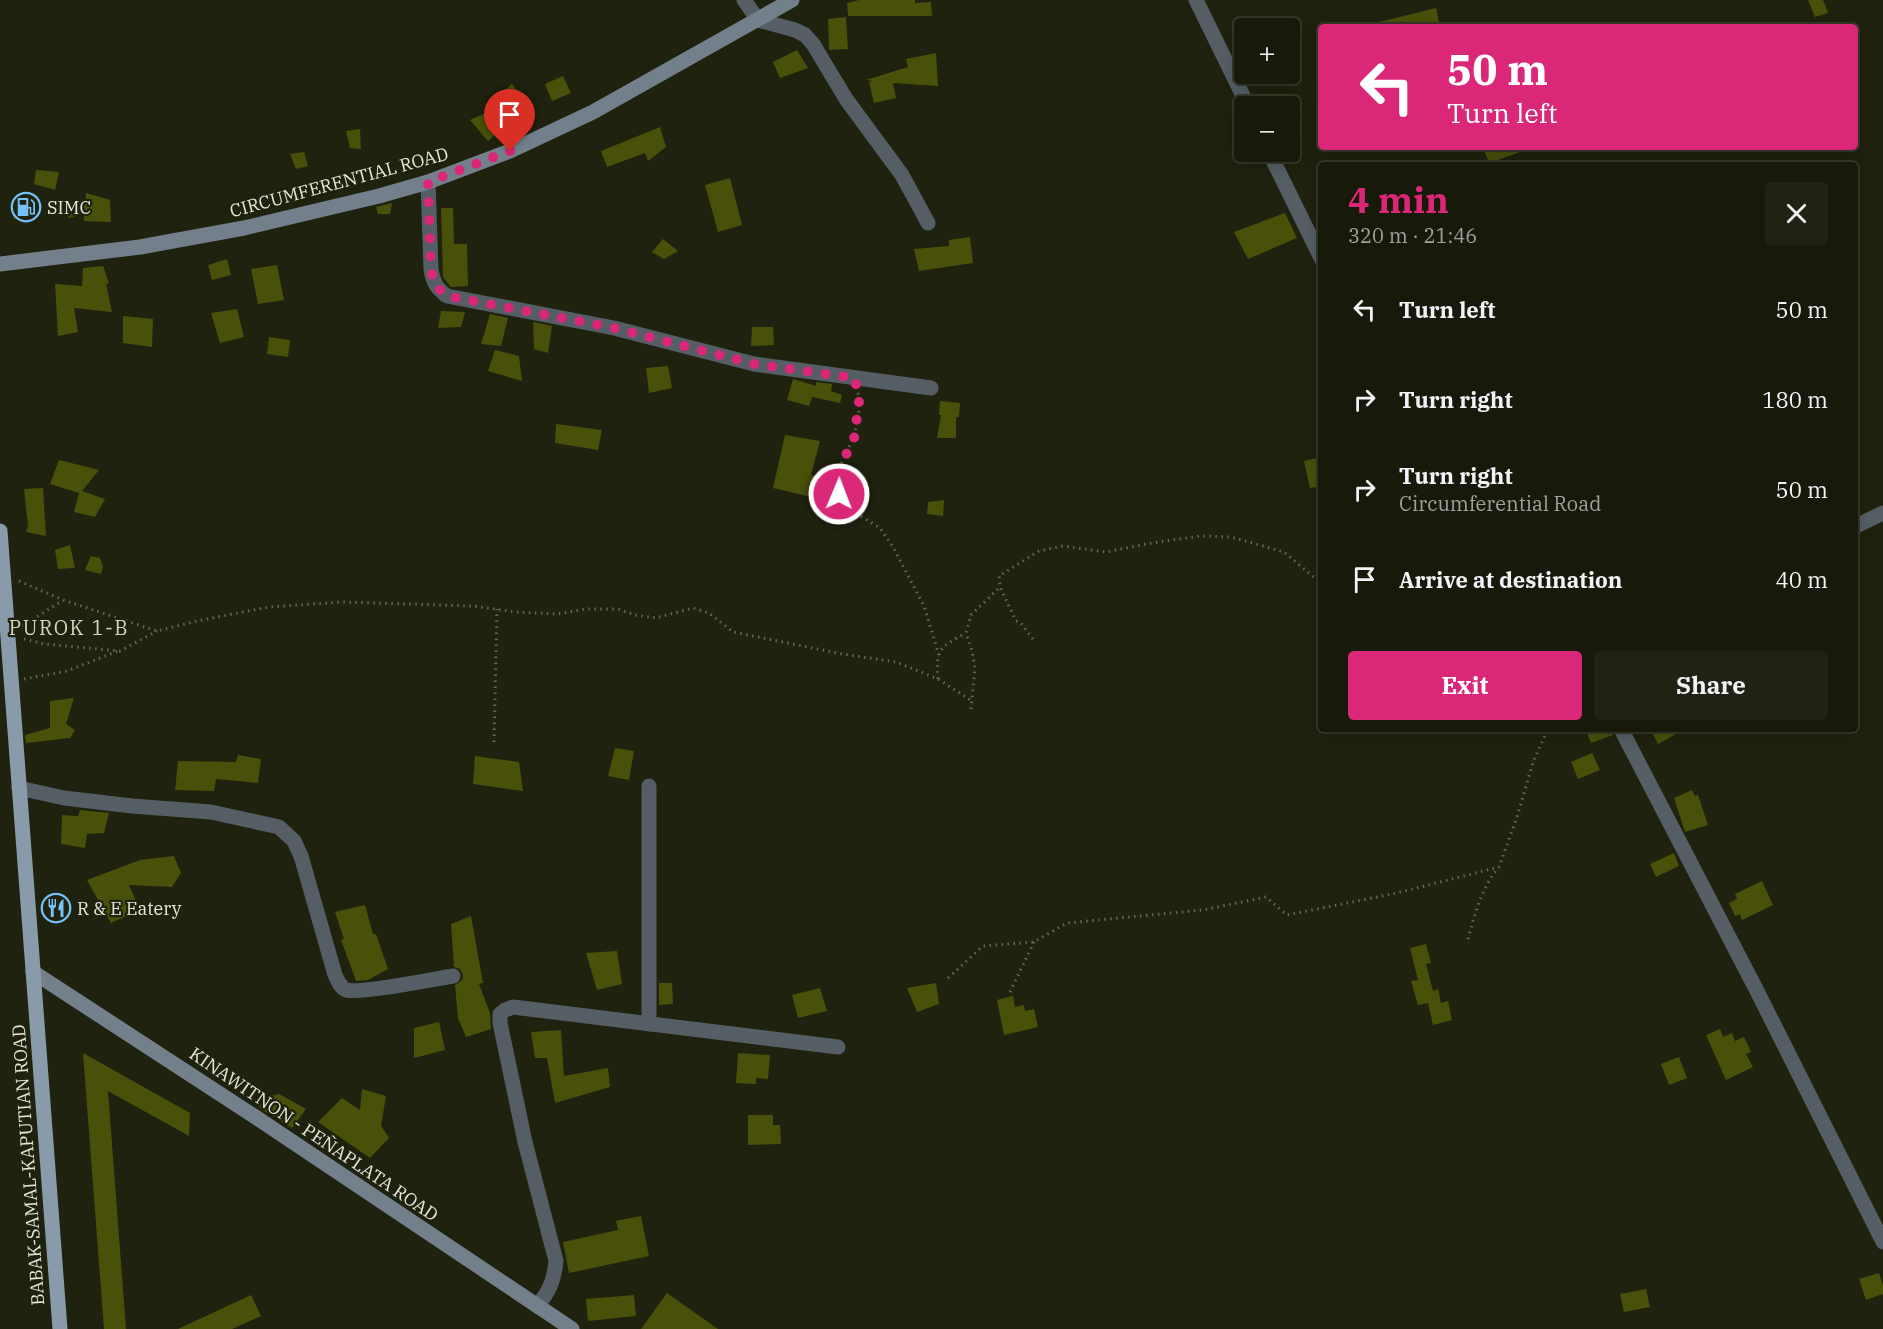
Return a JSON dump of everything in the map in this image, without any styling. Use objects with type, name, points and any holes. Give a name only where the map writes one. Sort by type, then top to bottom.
[{"type":"main road","name":"CIRCUMFERENTIAL ROAD","points":[[0,264],[140,247],[244,228],[428,182],[510,151],[592,112],[792,0]]},
{"type":"main road","name":"BABAK-SAMAL-KAPUTIAN ROAD","points":[[0,531],[60,1329]]},
{"type":"main road","name":"KINAWITNON - PEÑAPLATA ROAD","points":[[33,972],[257,1118],[572,1329]]},
{"type":"street","points":[[744,0],[758,20],[795,30],[805,35],[813,44],[846,99],[902,175],[928,223]]},
{"type":"street","points":[[1196,0],[1243,96]]},
{"type":"street","points":[[1274,162],[1318,252]]},
{"type":"street","points":[[428,182],[431,269],[438,289],[447,296],[614,328],[754,364],[931,388]]},
{"type":"street","points":[[1858,525],[1883,513]]},
{"type":"street","points":[[1623,732],[1883,1242]]},
{"type":"street","points":[[649,786],[649,1024]]},
{"type":"street","points":[[19,788],[63,798],[211,812],[279,827],[294,841],[301,856],[335,975],[340,985],[347,990],[363,990],[453,976]]},
{"type":"street","points":[[537,1306],[549,1293],[555,1278],[556,1261],[525,1142],[500,1014],[513,1007],[838,1047]]},
{"type":"path","points":[[855,378],[859,402],[854,439],[834,479],[839,494],[862,517],[879,528],[893,547],[924,606],[939,655]]},
{"type":"path","points":[[1033,639],[1020,622],[1016,621],[1000,587],[999,576],[1040,551],[1063,546],[1106,552],[1200,536],[1231,537],[1284,552],[1318,581]]},
{"type":"path","points":[[3,574],[63,600],[158,631]]},
{"type":"path","points":[[971,709],[975,668],[966,633],[971,615],[1000,587]]},
{"type":"path","points":[[8,636],[63,600]]},
{"type":"path","points":[[11,682],[67,671],[120,651],[158,631],[269,607],[342,602],[473,606],[557,614],[586,609],[618,609],[635,615],[656,618],[693,608],[709,613],[733,632],[842,654],[896,662],[938,679],[972,701]]},
{"type":"path","points":[[494,742],[497,609]]},
{"type":"path","points":[[938,679],[937,664],[944,645],[966,633]]},
{"type":"path","points":[[8,636],[44,644],[120,651]]},
{"type":"path","points":[[1468,939],[1479,901],[1489,879],[1499,867],[1533,762],[1547,732]]},
{"type":"path","points":[[948,978],[983,946],[1034,942],[1067,923],[1203,910],[1266,897],[1287,915],[1397,893],[1499,867]]},
{"type":"path","points":[[1010,992],[1034,942]]},
{"type":"building","points":[[859,0],[931,2],[932,16],[848,16],[847,3]]},
{"type":"building","points":[[1808,0],[1823,0],[1828,13],[1815,17]]},
{"type":"building","points":[[1436,8],[1439,24],[1379,24],[1379,22]]},
{"type":"building","points":[[846,17],[848,49],[829,50],[828,19]]},
{"type":"building","points":[[797,50],[808,68],[780,78],[773,62]]},
{"type":"building","points":[[936,53],[938,86],[893,83],[896,98],[874,103],[869,82],[873,81],[866,80],[908,67],[906,59]]},
{"type":"building","points":[[563,76],[571,93],[552,101],[545,84]]},
{"type":"building","points":[[512,84],[521,95],[510,104],[501,93]]},
{"type":"building","points":[[492,110],[505,126],[488,141],[470,120]]},
{"type":"building","points":[[660,127],[666,147],[648,161],[645,153],[607,167],[601,151]]},
{"type":"building","points":[[360,129],[361,149],[350,148],[346,131]]},
{"type":"building","points":[[1484,150],[1526,150],[1492,162],[1489,162]]},
{"type":"building","points":[[304,152],[308,166],[296,169],[290,154]]},
{"type":"building","points":[[36,170],[59,172],[55,190],[34,184]]},
{"type":"building","points":[[730,178],[742,225],[718,232],[705,185]]},
{"type":"building","points":[[86,193],[110,200],[111,222],[84,221],[84,214],[68,218],[66,204],[86,199]]},
{"type":"building","name":"SIMC","points":[[17,194],[38,196],[35,220],[14,219]]},
{"type":"building","points":[[392,203],[390,214],[378,214],[376,207]]},
{"type":"building","points":[[441,208],[453,208],[454,244],[467,244],[468,286],[451,287],[443,277]]},
{"type":"building","points":[[1285,213],[1297,238],[1248,259],[1234,232]]},
{"type":"building","points":[[970,237],[973,263],[919,271],[914,249],[949,246],[949,240]]},
{"type":"building","points":[[663,239],[678,251],[664,259],[652,252]]},
{"type":"building","points":[[227,259],[231,275],[212,280],[208,265]]},
{"type":"building","points":[[277,265],[284,300],[258,304],[251,269]]},
{"type":"building","points":[[103,266],[109,283],[106,284],[112,312],[74,308],[78,332],[58,336],[55,284],[82,286],[83,268]]},
{"type":"building","points":[[237,309],[244,337],[220,343],[211,313]]},
{"type":"building","points":[[441,311],[465,312],[461,327],[438,328]]},
{"type":"building","points":[[490,314],[508,318],[501,346],[481,344]]},
{"type":"building","points":[[123,316],[153,319],[152,347],[123,343]]},
{"type":"building","points":[[533,322],[552,326],[548,353],[534,349]]},
{"type":"building","points":[[752,327],[773,327],[774,345],[751,346]]},
{"type":"building","points":[[269,337],[290,340],[288,357],[267,354]]},
{"type":"building","points":[[495,350],[519,356],[522,381],[488,371]]},
{"type":"building","points":[[668,366],[672,388],[649,393],[646,368]]},
{"type":"building","points":[[793,379],[816,386],[816,382],[832,384],[831,391],[842,395],[840,403],[812,397],[809,406],[787,400]]},
{"type":"building","points":[[940,401],[960,403],[959,417],[956,417],[956,438],[937,438],[941,415],[939,415]]},
{"type":"building","points":[[556,424],[602,430],[598,450],[555,443]]},
{"type":"building","points":[[785,435],[820,441],[811,475],[815,476],[811,497],[773,488]]},
{"type":"building","points":[[1318,458],[1318,487],[1310,488],[1304,461]]},
{"type":"building","points":[[59,460],[99,470],[82,491],[105,499],[95,517],[74,512],[79,493],[50,484]]},
{"type":"building","points":[[43,488],[46,536],[26,532],[28,526],[24,489]]},
{"type":"building","points":[[944,500],[943,516],[927,514],[928,502]]},
{"type":"building","points":[[70,545],[75,568],[58,569],[55,550]]},
{"type":"building","points":[[91,556],[100,558],[103,566],[101,574],[85,570]]},
{"type":"building","points":[[74,698],[66,724],[75,730],[70,738],[26,743],[25,735],[50,728],[50,701]]},
{"type":"building","points":[[1586,732],[1612,732],[1613,735],[1591,743]]},
{"type":"building","points":[[1652,732],[1680,732],[1658,744]]},
{"type":"building","points":[[615,748],[634,751],[629,780],[608,776]]},
{"type":"building","points":[[1592,753],[1600,770],[1578,779],[1571,762]]},
{"type":"building","points":[[238,755],[261,759],[258,783],[216,779],[214,791],[175,790],[178,761],[236,762]]},
{"type":"building","points":[[475,756],[519,762],[523,791],[473,784]]},
{"type":"building","points":[[1692,790],[1695,796],[1698,795],[1708,825],[1685,832],[1674,798]]},
{"type":"building","points":[[80,810],[109,813],[104,833],[87,834],[85,848],[61,844],[62,815],[78,816]]},
{"type":"building","points":[[1674,853],[1679,866],[1656,877],[1650,864]]},
{"type":"building","points":[[174,856],[181,873],[172,887],[129,885],[140,910],[111,923],[87,880],[140,860]]},
{"type":"building","points":[[1762,881],[1773,905],[1742,920],[1740,914],[1735,916],[1729,903],[1737,899],[1735,894]]},
{"type":"building","points":[[365,905],[373,934],[376,934],[388,969],[368,980],[356,981],[341,940],[344,939],[335,912]]},
{"type":"building","points":[[471,916],[483,983],[479,984],[490,1013],[491,1029],[466,1037],[458,1018],[455,985],[462,980],[463,975],[460,969],[454,967],[451,924]]},
{"type":"building","points":[[1426,944],[1431,963],[1426,964],[1433,991],[1438,989],[1441,1003],[1448,1001],[1452,1020],[1433,1025],[1428,1003],[1418,1005],[1411,981],[1418,980],[1410,948]]},
{"type":"building","points":[[617,951],[622,984],[597,990],[586,953]]},
{"type":"building","points":[[659,983],[672,983],[673,1004],[659,1005]]},
{"type":"building","points":[[936,983],[939,1004],[917,1012],[907,988]]},
{"type":"building","points":[[820,988],[827,1011],[798,1018],[792,995]]},
{"type":"building","points":[[1013,996],[1015,1007],[1024,1005],[1025,1011],[1034,1009],[1038,1027],[1004,1035],[997,1000]]},
{"type":"building","points":[[439,1022],[445,1050],[414,1058],[414,1028]]},
{"type":"building","points":[[1720,1029],[1723,1037],[1732,1033],[1735,1041],[1744,1037],[1751,1052],[1746,1054],[1753,1067],[1726,1080],[1706,1035]]},
{"type":"building","points":[[561,1030],[564,1076],[608,1068],[610,1087],[555,1103],[547,1058],[535,1058],[531,1032]]},
{"type":"building","points":[[83,1053],[190,1113],[189,1136],[108,1091],[126,1329],[104,1329]]},
{"type":"building","points":[[738,1053],[770,1055],[768,1079],[756,1078],[756,1084],[736,1083]]},
{"type":"building","points":[[1679,1057],[1687,1078],[1669,1085],[1661,1064]]},
{"type":"building","points":[[362,1089],[386,1096],[381,1126],[389,1138],[370,1158],[318,1122],[342,1098],[360,1110]]},
{"type":"building","points":[[279,1094],[306,1109],[292,1128],[261,1109],[256,1100]]},
{"type":"building","points":[[748,1115],[773,1115],[773,1125],[780,1125],[781,1144],[748,1145]]},
{"type":"building","points":[[641,1216],[649,1256],[569,1273],[563,1242],[618,1230],[616,1221]]},
{"type":"building","points":[[1879,1273],[1883,1294],[1866,1300],[1859,1279]]},
{"type":"building","points":[[1646,1289],[1650,1307],[1624,1312],[1620,1294]]},
{"type":"building","points":[[667,1293],[718,1329],[641,1329]]},
{"type":"building","points":[[251,1295],[261,1316],[232,1329],[178,1329]]},
{"type":"building","points":[[634,1295],[636,1316],[588,1321],[586,1299]]},
{"type":"place","name":"SIMC","points":[[26,207]]},
{"type":"place","name":"R & E Eatery","points":[[56,908]]},
{"type":"district","name":"PUROK 1-B","points":[[69,627]]},
{"type":"route","points":[[510,151],[428,182],[431,269],[438,289],[447,296],[614,328],[754,364],[855,378],[859,402],[854,439],[834,479],[839,494]]}]
